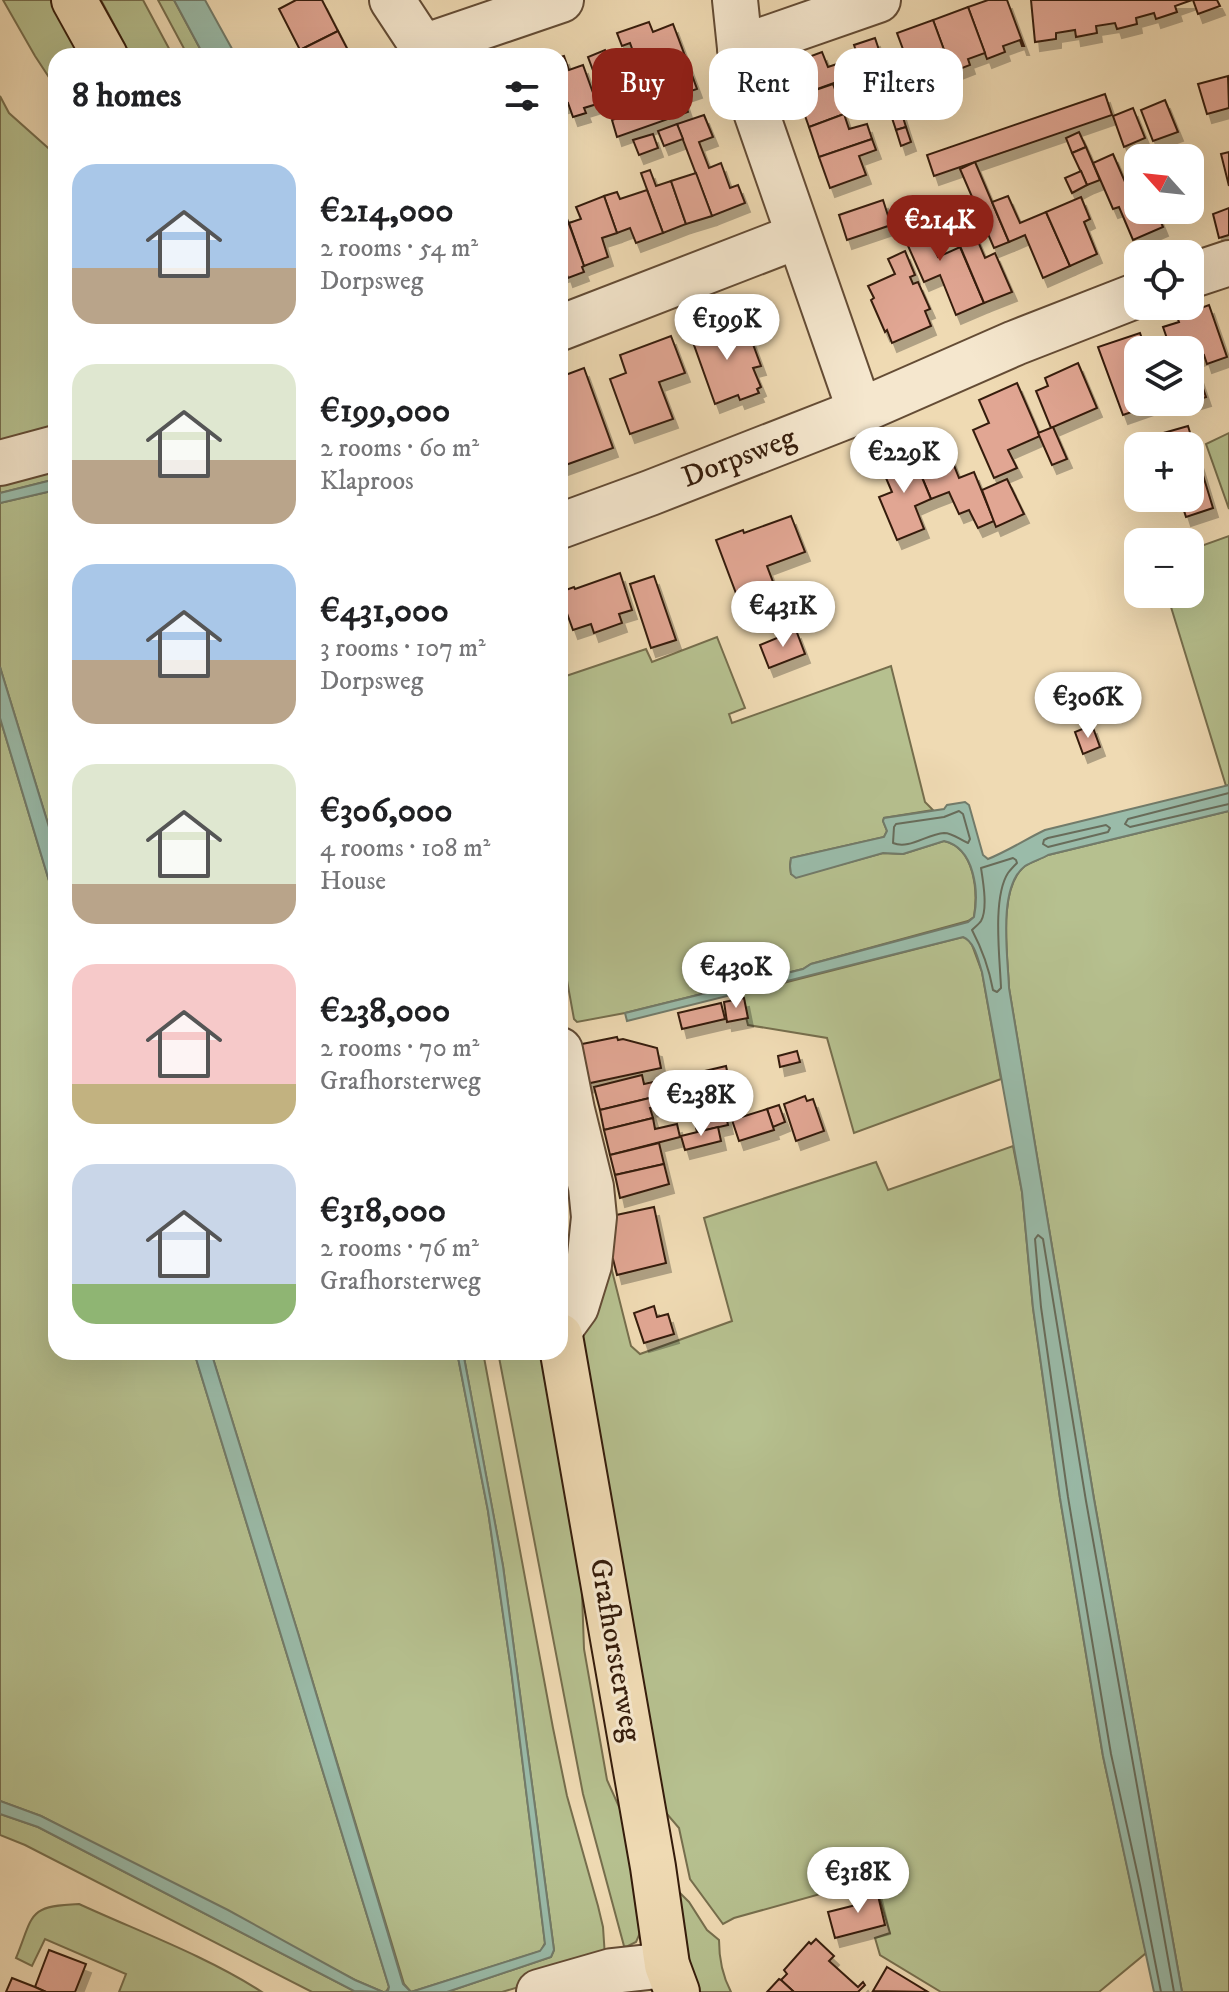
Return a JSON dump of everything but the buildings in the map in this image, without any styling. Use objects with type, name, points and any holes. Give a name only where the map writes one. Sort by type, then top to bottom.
[{"type":"main road","points":[[74,0],[101,48]]},
{"type":"main road","name":"Grafhorsterweg","points":[[564,1360],[658,1895],[668,1983]]},
{"type":"street","points":[[392,0],[423,47],[561,0]]},
{"type":"street","points":[[735,0],[740,48],[878,0]]},
{"type":"street","points":[[759,120],[860,411]]},
{"type":"street","points":[[568,325],[798,236]]},
{"type":"street","points":[[1204,271],[1229,263]]},
{"type":"street","name":"Dorpsweg","points":[[568,523],[860,411],[1015,343],[1124,300]]},
{"type":"street","points":[[0,463],[48,450]]},
{"type":"street","points":[[568,1090],[591,1187],[594,1217],[589,1265],[576,1307],[568,1318]]},
{"type":"street","points":[[539,1992],[612,1971],[668,1983]]},
{"type":"green space","points":[[3,0],[53,0],[79,48],[48,48],[48,76]]},
{"type":"green space","points":[[101,0],[143,0],[169,48],[127,48]]},
{"type":"green space","points":[[158,0],[174,0],[200,48],[184,48]]},
{"type":"green space","points":[[0,96],[9,113],[48,148],[48,439],[0,451]]},
{"type":"green space","points":[[1229,433],[1229,509],[1206,444]]},
{"type":"green space","points":[[48,468],[48,481],[0,493],[0,480]]},
{"type":"green space","points":[[48,492],[48,824],[0,667],[0,503]]},
{"type":"green space","points":[[1229,536],[1229,785],[1226,786],[1171,608],[1204,608],[1204,545]]},
{"type":"green space","points":[[717,637],[745,708],[729,714],[732,723],[891,666],[925,802],[933,810],[884,818],[887,831],[884,837],[791,858],[791,874],[796,877],[883,853],[903,854],[944,841],[954,845],[968,861],[974,883],[974,917],[811,964],[803,969],[577,1022],[568,986],[568,675],[646,649],[652,662]]},
{"type":"green space","points":[[0,718],[48,877],[48,1360],[196,1360],[389,1987],[383,1992],[355,1980],[41,1816],[0,1801]]},
{"type":"green space","points":[[1229,811],[1229,1992],[1182,1992],[1094,1499],[1009,988],[1006,924],[1007,906],[1016,876],[1030,863],[1048,855]]},
{"type":"green space","points":[[963,937],[972,945],[982,972],[1001,1079],[854,1133],[827,1038],[748,1025],[740,994]]},
{"type":"green space","points":[[1013,1146],[1022,1192],[1033,1308],[1060,1498],[1103,1756],[1146,1953],[1099,1992],[941,1992],[880,1955],[875,1938],[890,1933],[874,1879],[734,1918],[723,1924],[690,1879],[679,1828],[661,1807],[579,1326],[602,1231],[631,1346],[640,1354],[732,1321],[704,1218],[876,1162],[888,1190]]},
{"type":"green space","points":[[213,1360],[459,1360],[488,1511],[511,1669],[545,1943],[541,1951],[411,1992],[404,1984]]},
{"type":"green space","points":[[464,1360],[484,1360],[553,1728],[567,1796],[603,1927],[605,1957],[502,1992],[447,1992],[551,1957],[554,1950],[503,1566]]},
{"type":"green space","points":[[500,1360],[545,1360],[581,1565],[584,1649],[607,1780],[629,1829],[640,1933],[636,1942],[626,1947],[583,1794]]},
{"type":"green space","points":[[0,1814],[38,1827],[356,1992],[312,1992],[0,1835]]},
{"type":"green space","points":[[678,1891],[707,1930],[719,1940],[722,1967],[731,1992],[695,1992]]},
{"type":"green space","points":[[79,1904],[196,1956],[262,1992],[119,1992],[126,1974],[45,1939],[32,1966],[16,1958],[35,1915],[50,1907]]},
{"type":"water","points":[[174,0],[205,0],[232,48],[200,48]]},
{"type":"water","points":[[48,481],[48,492],[0,503],[0,493]]},
{"type":"water","points":[[0,667],[48,824],[48,877],[0,718]]},
{"type":"water","points":[[1229,785],[1229,811],[1048,855],[1025,866],[1016,876],[1007,906],[1009,988],[1094,1499],[1182,1992],[1154,1992],[1103,1756],[1060,1498],[1033,1308],[1022,1192],[982,972],[973,947],[963,937],[627,1021],[625,1013],[803,969],[811,964],[968,922],[974,917],[976,896],[972,872],[962,852],[944,841],[903,854],[883,853],[796,878],[791,874],[791,858],[884,837],[887,831],[884,818],[944,809],[947,805],[965,802],[969,805],[983,855],[988,859],[1045,830]]},
{"type":"water","points":[[196,1360],[213,1360],[403,1984],[411,1992],[384,1992],[389,1987]]},
{"type":"water","points":[[459,1360],[464,1360],[503,1566],[554,1950],[551,1957],[447,1992],[411,1992],[540,1951],[545,1944],[488,1511]]},
{"type":"water","points":[[0,1801],[41,1816],[383,1992],[354,1991],[38,1827],[0,1814]]}]
